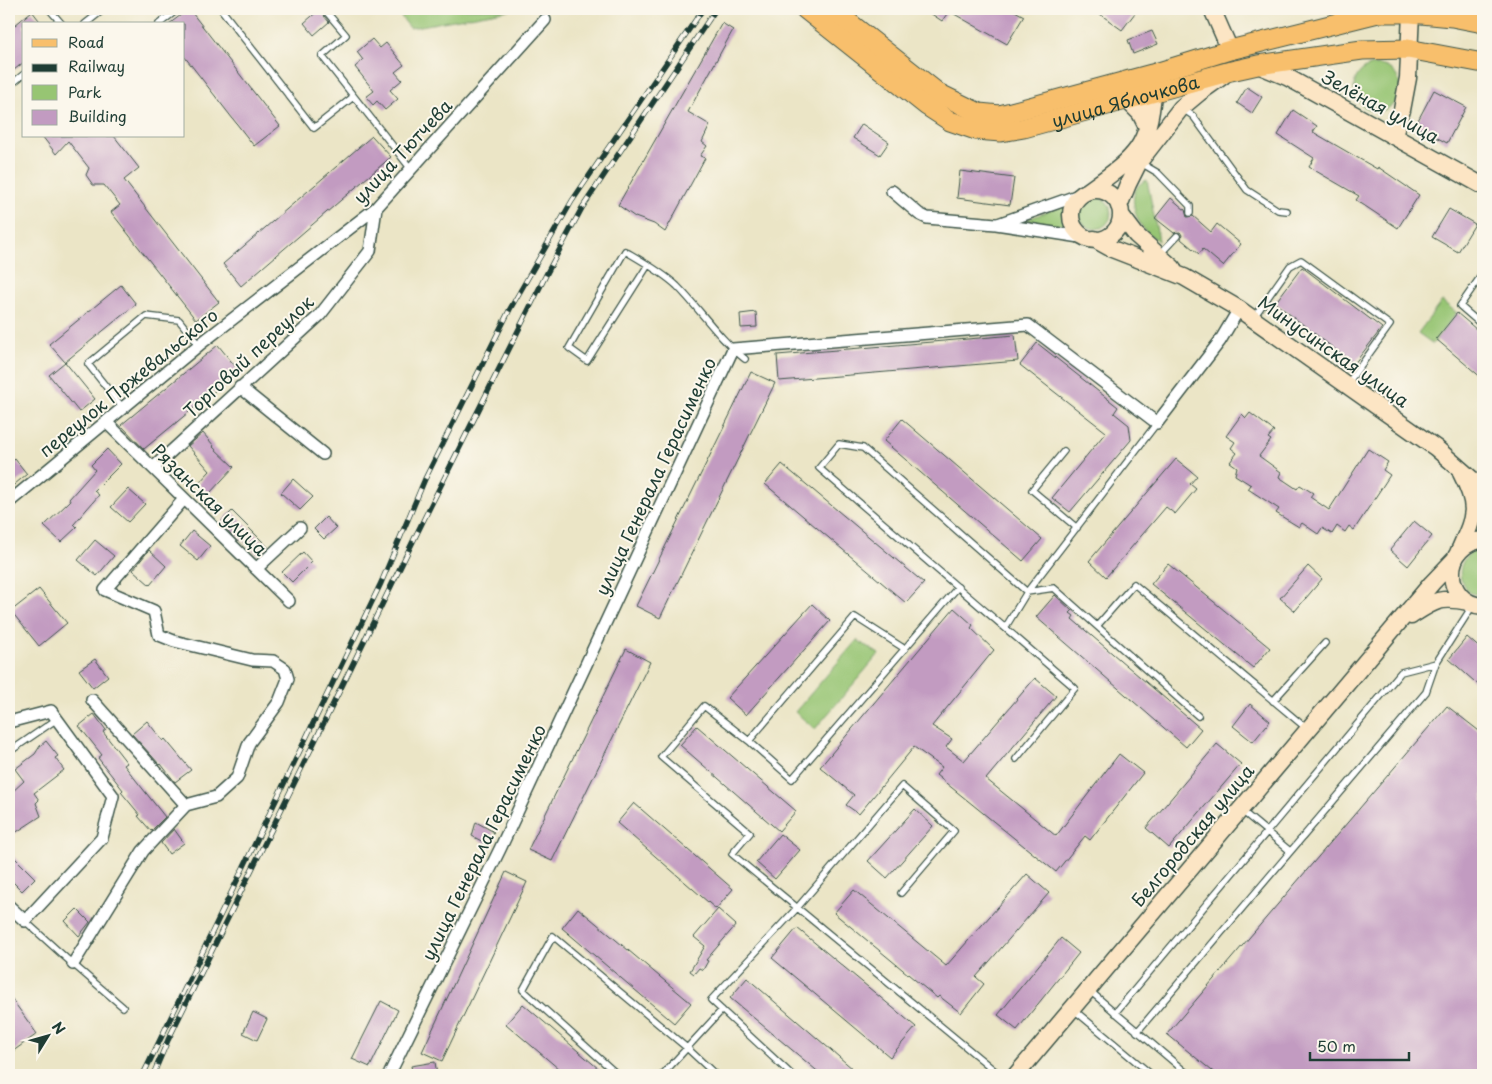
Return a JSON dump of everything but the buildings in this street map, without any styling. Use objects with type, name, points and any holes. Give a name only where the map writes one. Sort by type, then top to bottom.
[{"type":"main road","name":"улица Яблочкова","points":[[805,9],[927,106],[950,121],[976,130],[1001,132],[1024,128],[1231,71],[1258,65],[1362,50],[1408,49],[1483,63]]},
{"type":"main road","name":"улица Яблочкова","points":[[832,9],[938,92],[979,113],[1000,115],[1379,10],[1452,17],[1483,23]]},
{"type":"main road","points":[[1212,9],[1230,50]]},
{"type":"main road","points":[[1394,135],[1402,110],[1408,78],[1411,13]]},
{"type":"main road","name":"Зелёная улица","points":[[1258,65],[1287,77],[1483,186]]},
{"type":"main road","points":[[1153,93],[1148,129],[1138,149],[1127,161],[1085,192],[1073,204],[1071,217],[1076,230],[1091,238],[1107,237],[1113,233],[1120,222],[1120,211],[1128,184],[1139,162],[1181,108],[1199,92],[1231,71]]},
{"type":"main road","points":[[1127,100],[1140,113],[1148,129]]},
{"type":"main road","points":[[1085,192],[1096,190],[1110,194],[1120,211]]},
{"type":"main road","name":"Минусинская улица","points":[[1120,211],[1136,235],[1184,278]]},
{"type":"main road","name":"Минусинская улица","points":[[1091,238],[1112,249],[1184,278],[1246,314],[1456,464],[1483,489]]},
{"type":"main road","name":"Минусинская улица","points":[[1456,464],[1469,489],[1474,509],[1470,527],[1456,556]]},
{"type":"main road","points":[[1477,605],[1459,594],[1452,581],[1452,574],[1456,556],[1471,543],[1483,540]]},
{"type":"main road","name":"Белгородская улица","points":[[1016,1075],[1456,556]]},
{"type":"main road","name":"Белгородская улица","points":[[1400,622],[1436,601],[1453,598],[1477,605]]},
{"type":"street","name":"улица Тютчева","points":[[246,308],[376,208],[544,20]]},
{"type":"street","points":[[892,191],[919,214],[927,218],[996,224],[1091,238]]},
{"type":"street","points":[[996,224],[1085,192]]},
{"type":"street","name":"Торговый переулок","points":[[153,468],[320,315],[370,251],[376,208]]},
{"type":"street","name":"переулок Пржевальского","points":[[9,502],[246,308]]},
{"type":"street","points":[[1157,423],[1220,341],[1246,314]]},
{"type":"street","name":"улица Генерала Герасименко","points":[[389,1075],[500,849],[733,349],[1028,325],[1157,423]]},
{"type":"street","points":[[240,387],[323,454]]},
{"type":"street","name":"Рязанская улица","points":[[106,422],[289,601]]},
{"type":"street","points":[[73,964],[143,851],[186,805],[216,797],[237,778],[249,743],[279,702],[288,679],[285,669],[274,661],[252,660],[174,641],[159,635],[154,611],[105,590],[184,498]]},
{"type":"street","points":[[256,569],[300,528]]},
{"type":"street","points":[[92,700],[186,805]]},
{"type":"street","points":[[9,722],[54,715],[113,796],[102,838],[25,921],[9,906]]},
{"type":"lane","points":[[49,9],[60,22]]},
{"type":"lane","points":[[88,22],[104,9]]},
{"type":"lane","points":[[162,22],[178,9]]},
{"type":"lane","points":[[221,9],[314,128],[354,97]]},
{"type":"lane","points":[[324,9],[346,35],[322,56],[411,169]]},
{"type":"lane","points":[[9,86],[22,76]]},
{"type":"lane","points":[[1181,108],[1193,116],[1247,190],[1278,210],[1287,211]]},
{"type":"lane","points":[[1139,162],[1158,173],[1190,206],[1190,213]]},
{"type":"lane","points":[[1158,256],[1177,236]]},
{"type":"lane","points":[[648,265],[587,361],[569,348],[625,251],[648,265],[675,284],[733,349],[745,359]]},
{"type":"lane","points":[[1246,314],[1290,266],[1302,260],[1390,325],[1347,385]]},
{"type":"lane","points":[[1483,273],[1460,306],[1483,326]]},
{"type":"lane","points":[[123,408],[88,364],[138,322],[146,316],[179,320],[199,345]]},
{"type":"lane","points":[[1005,628],[1027,592],[1157,423]]},
{"type":"lane","points":[[1016,758],[1075,688],[819,468],[839,444],[863,448],[1027,592],[1054,588],[1198,716]]},
{"type":"lane","points":[[1064,451],[1032,490],[1077,528]]},
{"type":"lane","points":[[1097,626],[1134,584],[1308,730]]},
{"type":"lane","points":[[958,587],[792,779],[749,741],[704,706],[661,757],[750,832],[732,854],[1000,1075]]},
{"type":"lane","points":[[1137,1032],[1426,692],[1436,664],[1477,605]]},
{"type":"lane","points":[[749,741],[855,617],[905,649]]},
{"type":"lane","points":[[1273,700],[1324,643]]},
{"type":"lane","points":[[1115,1013],[1401,672],[1436,664]]},
{"type":"lane","points":[[9,752],[54,715]]},
{"type":"lane","points":[[792,1075],[711,1000],[797,908],[902,786],[954,832],[901,893]]},
{"type":"lane","points":[[1240,810],[1290,852]]},
{"type":"lane","points":[[25,921],[123,1007]]},
{"type":"lane","points":[[618,1075],[523,990],[553,936],[687,1048],[716,1075]]},
{"type":"lane","points":[[1088,990],[1189,1075]]},
{"type":"lane","points":[[1072,1009],[1152,1075]]},
{"type":"lane","points":[[662,1075],[722,1010]]},
{"type":"green space","points":[[395,9],[514,9],[410,28]]},
{"type":"green space","points":[[1372,65],[1382,65],[1396,75],[1400,88],[1396,101],[1390,107],[1382,111],[1372,111],[1358,101],[1354,93],[1354,83],[1364,69]]},
{"type":"green space","points":[[1147,180],[1159,241],[1146,232],[1135,212],[1134,196],[1136,189]]},
{"type":"green space","points":[[1095,197],[1106,202],[1111,213],[1106,224],[1095,229],[1084,224],[1079,213],[1084,202]]},
{"type":"green space","points":[[1068,203],[1067,217],[1072,230],[1026,220]]},
{"type":"green space","points":[[1442,301],[1457,313],[1433,344],[1418,333]]},
{"type":"green space","points":[[1483,549],[1483,596],[1471,593],[1466,589],[1460,572],[1463,561],[1467,556],[1473,551]]},
{"type":"green space","points":[[857,640],[879,654],[815,729],[795,712]]},
{"type":"railway","points":[[143,1075],[381,583],[425,479],[510,309],[572,201],[703,9]]},
{"type":"railway","points":[[153,1075],[168,1040],[547,273],[582,208],[716,9]]}]
